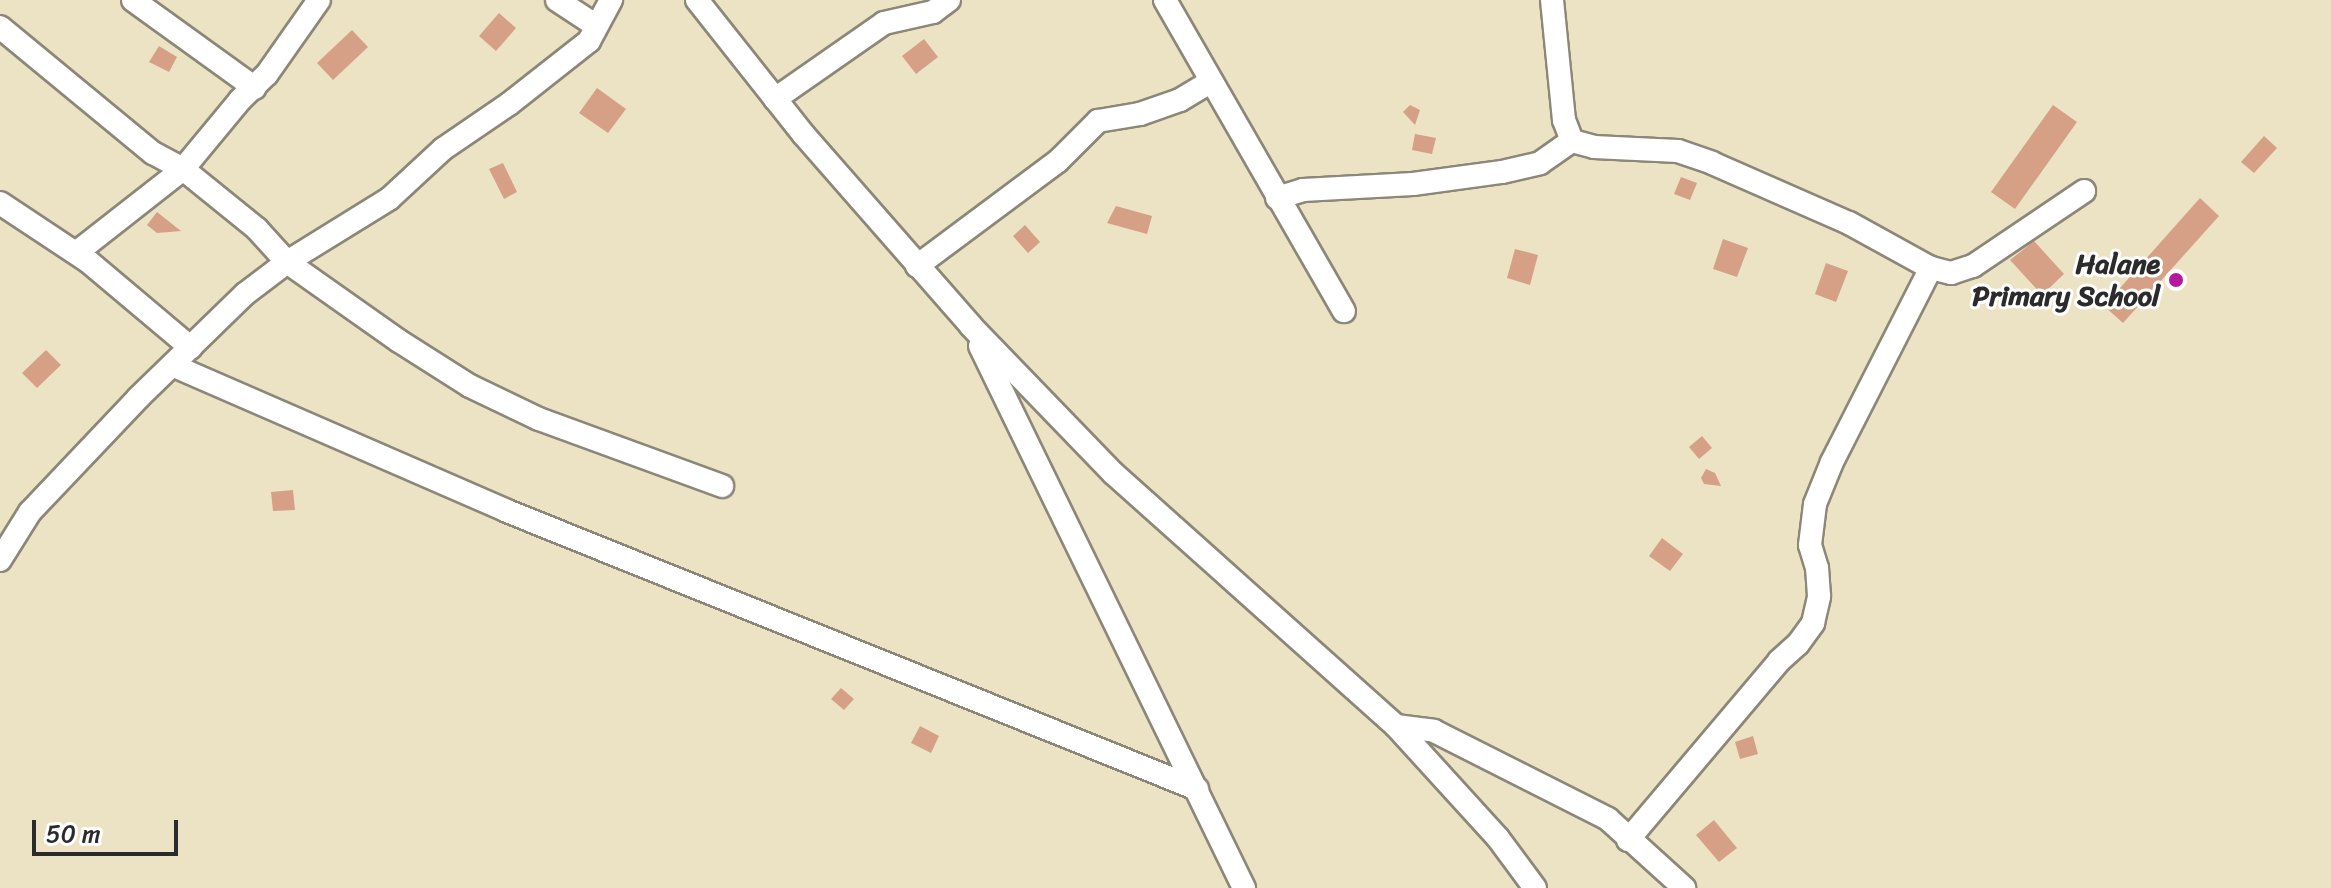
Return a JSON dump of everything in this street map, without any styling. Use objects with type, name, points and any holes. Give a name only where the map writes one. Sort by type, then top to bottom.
[{"type":"street","points":[[133,0],[255,88]]},
{"type":"street","points":[[76,253],[183,169],[240,100],[255,88],[319,0]]},
{"type":"street","points":[[557,0],[595,25]]},
{"type":"street","points":[[0,560],[30,512],[138,398],[245,294],[287,262],[389,199],[443,149],[509,104],[589,41],[611,0]]},
{"type":"street","points":[[697,0],[775,99],[971,326],[1113,473],[1396,726],[1498,838],[1535,888]]},
{"type":"street","points":[[775,99],[884,23],[933,12],[949,0]]},
{"type":"street","points":[[1165,0],[1344,311]]},
{"type":"street","points":[[1552,0],[1564,120],[1572,141]]},
{"type":"street","points":[[0,27],[153,153],[183,169],[257,229],[287,262],[470,386],[539,419],[722,486]]},
{"type":"street","points":[[917,266],[1058,161],[1098,121],[1140,114],[1180,100],[1210,82]]},
{"type":"street","points":[[1277,198],[1303,190],[1413,184],[1502,172],[1540,163],[1572,141],[1594,147],[1678,151],[1849,223],[1931,268],[1951,273],[1973,266],[2084,191]]},
{"type":"street","points":[[0,203],[76,253],[191,348]]},
{"type":"street","points":[[1628,840],[1813,623],[1819,596],[1810,545],[1815,504],[1832,462],[1931,268]]},
{"type":"street","points":[[971,326],[1244,888]]},
{"type":"street","points":[[174,366],[507,511],[1197,789]]},
{"type":"street","points":[[1396,726],[1434,731],[1608,819],[1684,888]]},
{"type":"building","points":[[499,13],[516,28],[496,51],[479,36]]},
{"type":"building","points":[[352,30],[368,47],[333,80],[317,63]]},
{"type":"building","points":[[924,39],[938,57],[916,74],[902,56]]},
{"type":"building","points":[[159,46],[177,57],[169,72],[149,62]]},
{"type":"building","points":[[597,88],[626,109],[608,133],[579,113]]},
{"type":"building","points":[[1410,105],[1420,110],[1415,125],[1403,112]]},
{"type":"building","points":[[2053,105],[2077,122],[2015,209],[1991,192]]},
{"type":"building","points":[[1415,134],[1436,138],[1432,154],[1412,150]]},
{"type":"building","points":[[2264,136],[2277,148],[2254,173],[2241,162]]},
{"type":"building","points":[[503,163],[517,192],[504,199],[489,169]]},
{"type":"building","points":[[1681,177],[1697,183],[1690,200],[1674,194]]},
{"type":"building","points":[[2200,198],[2219,216],[2123,323],[2104,306]]},
{"type":"building","points":[[1116,206],[1152,216],[1147,234],[1107,223]]},
{"type":"building","points":[[157,212],[181,231],[157,233],[147,225]]},
{"type":"building","points":[[1025,225],[1040,242],[1028,253],[1013,236]]},
{"type":"building","points":[[1723,239],[1748,248],[1737,277],[1713,269]]},
{"type":"building","points":[[2034,241],[2064,274],[2042,295],[2010,260]]},
{"type":"building","points":[[1515,249],[1538,255],[1530,285],[1507,278]]},
{"type":"building","points":[[1826,263],[1848,271],[1836,302],[1815,294]]},
{"type":"building","points":[[46,350],[61,365],[37,388],[22,373]]},
{"type":"building","points":[[1702,436],[1712,448],[1699,459],[1689,447]]},
{"type":"building","points":[[1706,469],[1715,473],[1721,486],[1704,484],[1701,478]]},
{"type":"building","points":[[293,490],[295,510],[273,511],[271,492]]},
{"type":"building","points":[[1662,538],[1683,554],[1670,571],[1649,556]]},
{"type":"building","points":[[841,688],[854,699],[844,710],[831,699]]},
{"type":"building","points":[[920,726],[939,736],[931,753],[911,743]]},
{"type":"building","points":[[1753,736],[1758,754],[1740,759],[1735,742]]},
{"type":"building","points":[[1714,820],[1737,848],[1719,862],[1696,835]]},
{"type":"place","name":"Halane Primary School","points":[[2176,280]]}]
